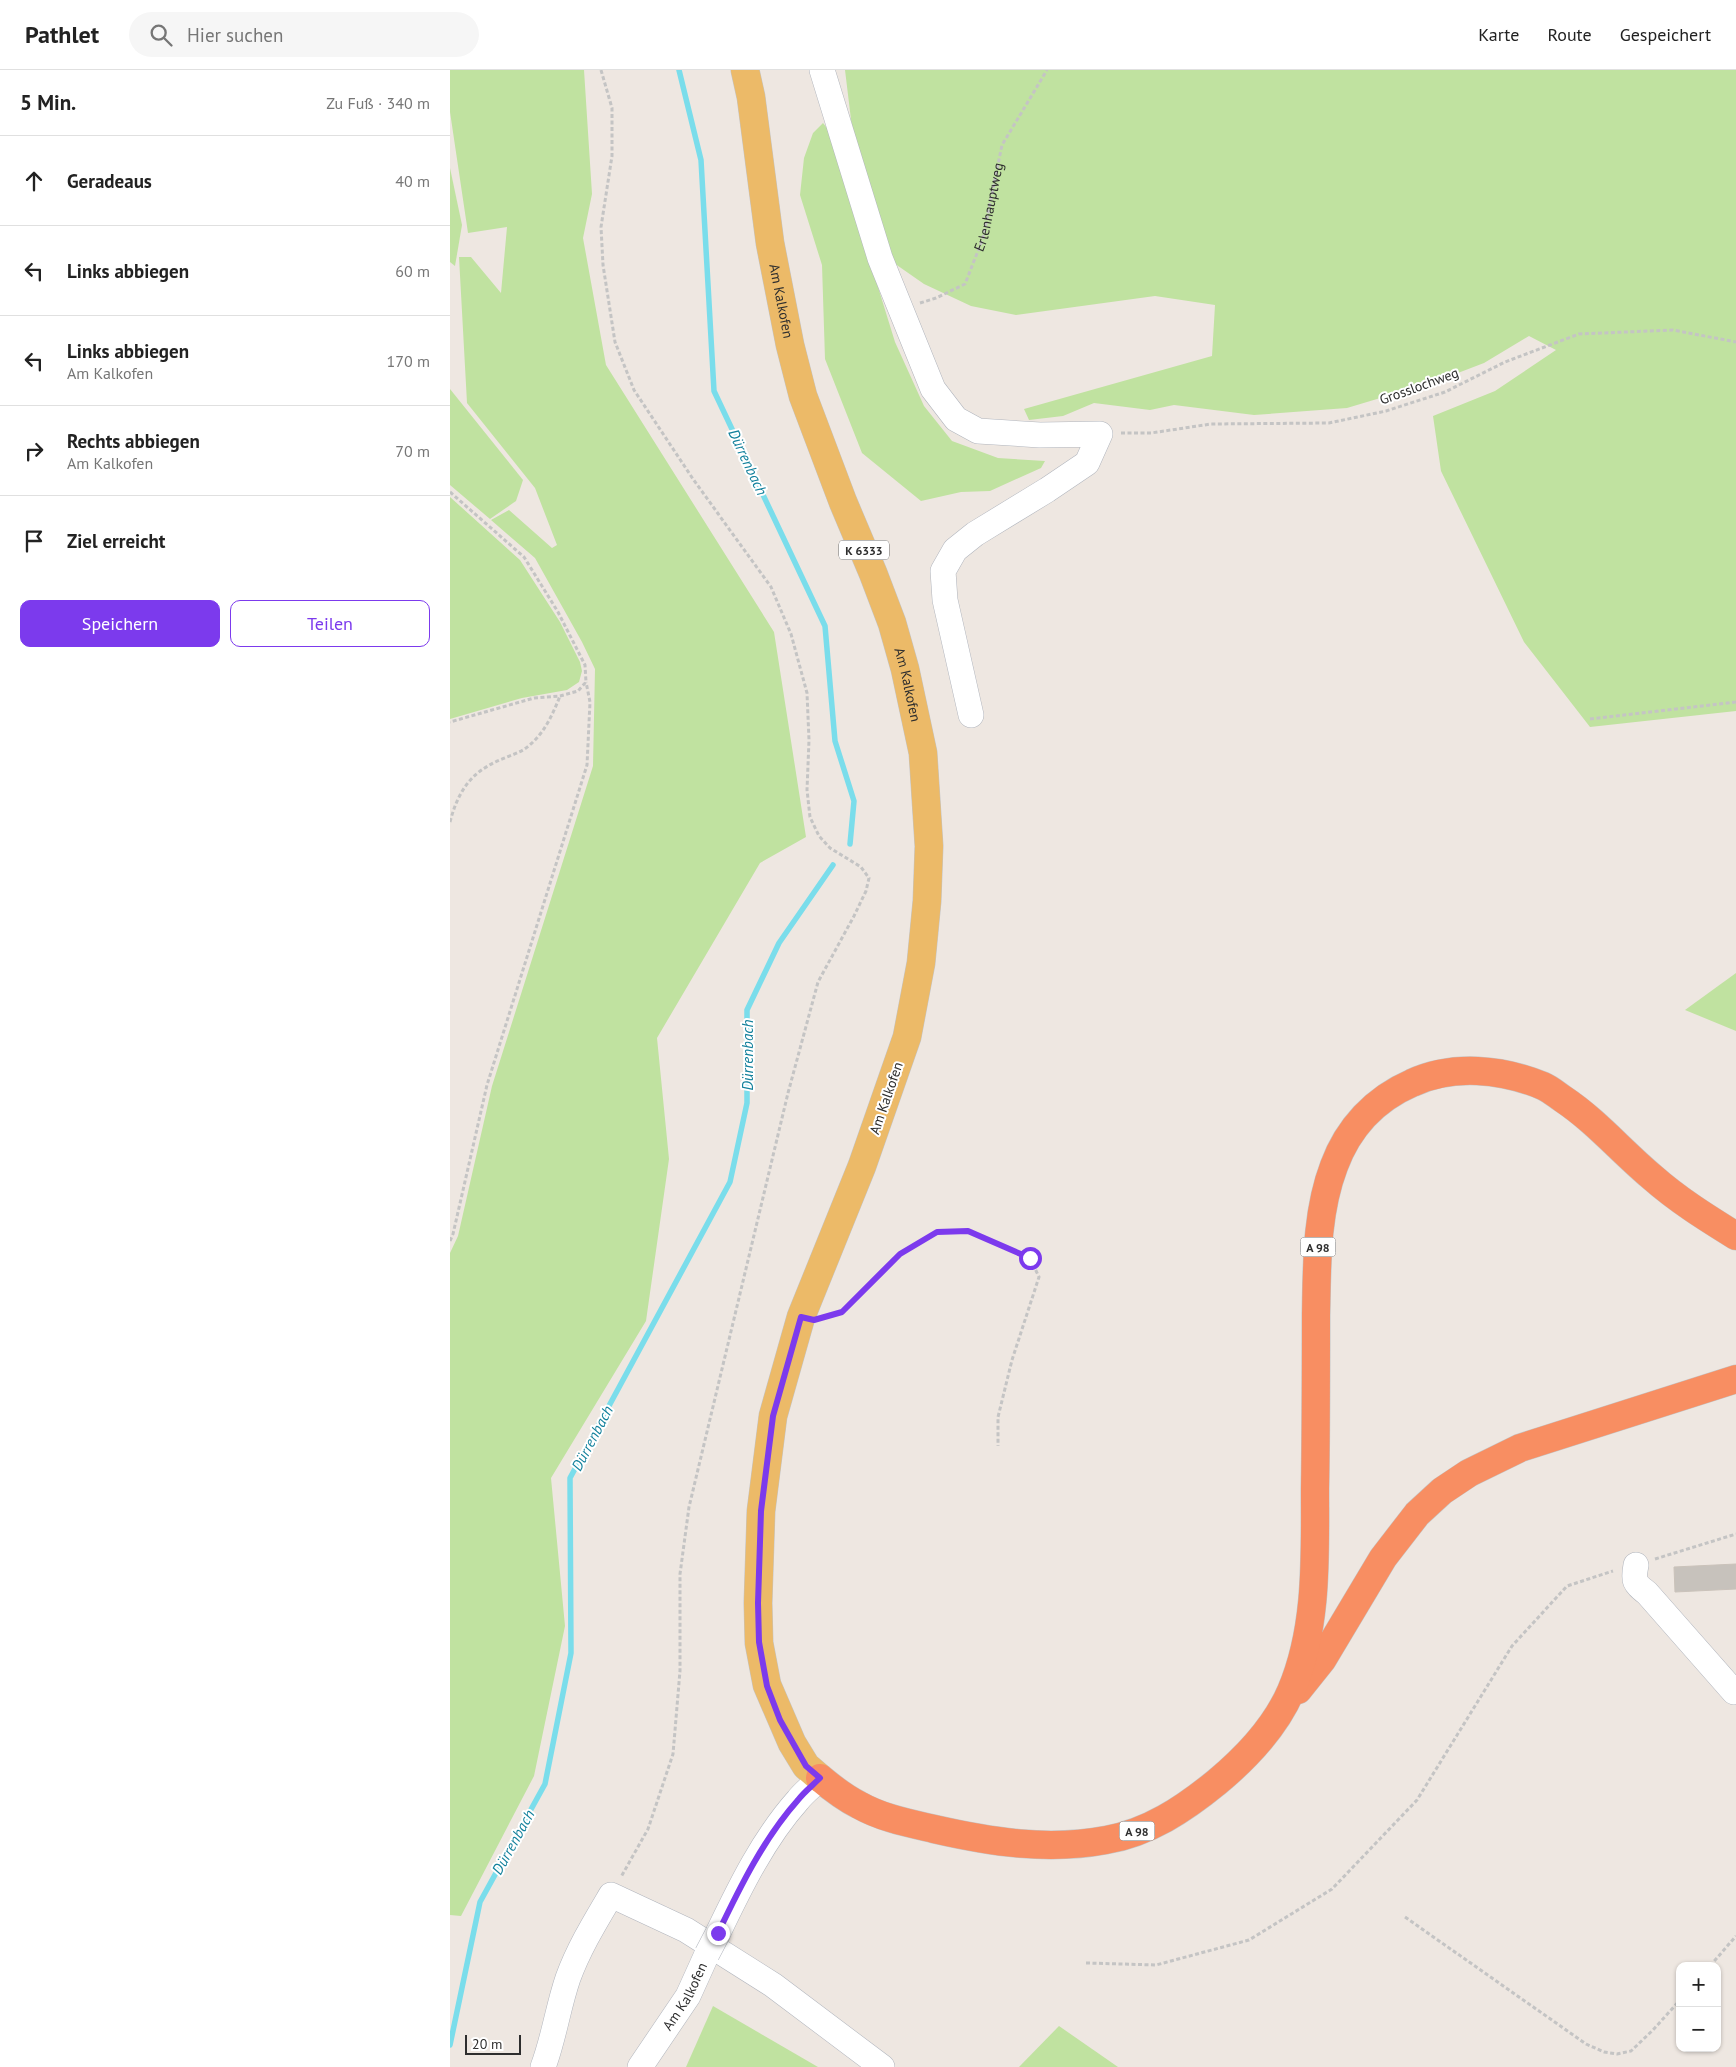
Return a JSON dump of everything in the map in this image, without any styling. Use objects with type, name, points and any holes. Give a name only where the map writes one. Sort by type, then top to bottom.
[{"type":"highway","name":"A 98","points":[[1274,1721],[1291,1692],[1302,1659],[1313,1593],[1316,1277],[1319,1232],[1325,1194],[1334,1164],[1350,1135],[1369,1110],[1395,1091],[1426,1077],[1466,1070],[1499,1073],[1545,1087],[1586,1114],[1651,1177],[1696,1211],[1736,1236]]},
{"type":"highway","name":"A 98","points":[[820,1778],[860,1806],[899,1821],[981,1839],[1034,1846],[1060,1846],[1116,1838],[1147,1828],[1175,1814],[1244,1760],[1322,1660],[1383,1558],[1417,1514],[1442,1491],[1468,1473],[1520,1448],[1736,1379]]},
{"type":"main road","name":"Am Kalkofen","points":[[745,70],[770,243],[790,345],[806,404],[843,502],[873,572],[892,623],[905,668],[923,753],[929,846],[927,901],[921,963],[907,1037],[862,1166],[801,1317],[772,1426],[761,1511],[758,1603],[759,1642],[767,1686],[780,1720],[806,1766],[820,1778]]},
{"type":"street","points":[[822,70],[880,258],[933,389],[956,419],[978,431],[1040,435],[1100,434],[1087,463],[975,534],[956,550],[944,570],[945,600],[971,716]]},
{"type":"street","points":[[1636,1564],[1634,1578],[1637,1585],[1647,1593],[1735,1692]]},
{"type":"street","name":"Am Kalkofen","points":[[640,2067],[688,1996],[740,1888],[770,1838],[797,1800],[820,1778]]},
{"type":"street","points":[[543,2067],[552,2044],[568,1978],[586,1936],[611,1895],[694,1935],[772,1986],[882,2067]]},
{"type":"path","points":[[601,70],[612,108],[612,156],[601,227],[603,265],[615,342],[634,390],[693,479],[771,587],[791,634],[807,693],[809,740],[807,790],[810,817],[818,836],[830,848],[861,867],[869,878],[866,891],[854,916],[818,982],[788,1093],[689,1507],[680,1574],[680,1671],[673,1754],[648,1829],[611,1895]]},
{"type":"path","name":"Erlenhauptweg","points":[[900,308],[936,298],[965,284],[983,238],[1002,145],[1047,70]]},
{"type":"path","name":"Grosslochweg","points":[[1100,434],[1151,433],[1211,424],[1329,423],[1386,411],[1445,392],[1505,362],[1579,334],[1674,330],[1736,342]]},
{"type":"path","points":[[450,492],[524,557],[558,612],[585,665],[590,702],[588,765],[487,1085],[454,1234],[450,1241]]},
{"type":"path","points":[[450,722],[534,698],[560,696],[578,692],[586,682]]},
{"type":"path","points":[[450,822],[454,807],[467,782],[487,766],[524,749],[548,726],[560,696]]},
{"type":"path","points":[[1590,719],[1736,702]]},
{"type":"path","points":[[801,1317],[814,1320],[842,1312],[900,1254],[937,1232],[968,1231],[1030,1258],[1039,1277],[1012,1360],[1000,1408],[998,1417],[998,1446]]},
{"type":"path","points":[[1086,1963],[1156,1965],[1250,1940],[1332,1889],[1417,1800],[1512,1646],[1567,1586],[1736,1534]]},
{"type":"path","points":[[1405,1917],[1586,2044],[1604,2052],[1617,2054],[1631,2051],[1676,2004]]},
{"type":"path","points":[[1713,1962],[1736,1936]]},
{"type":"green space","points":[[450,70],[584,70],[592,194],[583,238],[606,365],[774,632],[806,837],[760,863],[657,1038],[669,1159],[646,1321],[551,1478],[565,1626],[534,1776],[461,1916],[450,1915],[450,1253],[458,1236],[492,1086],[593,766],[595,669],[535,558],[491,520],[509,510],[552,548],[557,545],[535,488],[467,403],[459,257],[471,257],[501,293],[507,227],[468,233],[450,112]]},
{"type":"green space","points":[[845,70],[1736,70],[1736,711],[1590,727],[1524,642],[1441,471],[1433,416],[1495,391],[1556,350],[1529,336],[1484,363],[1437,381],[1347,408],[1254,415],[1174,405],[1150,410],[1094,403],[1063,416],[1029,420],[1024,409],[1212,356],[1215,305],[1155,296],[1016,315],[971,306],[924,284],[891,261],[853,136]]},
{"type":"green space","points":[[823,123],[830,132],[895,342],[924,406],[952,441],[998,458],[1045,461],[1041,468],[990,491],[961,492],[921,501],[862,453],[825,359],[822,265],[800,195],[804,158],[813,133]]},
{"type":"green space","points":[[450,168],[462,225],[455,266],[450,262]]},
{"type":"green space","points":[[450,389],[523,480],[516,501],[490,519],[450,485]]},
{"type":"green space","points":[[450,497],[520,560],[560,622],[580,662],[582,671],[579,682],[567,690],[522,698],[450,719]]},
{"type":"green space","points":[[1736,973],[1736,1031],[1685,1010]]},
{"type":"green space","points":[[713,2006],[818,2067],[686,2067]]},
{"type":"green space","points":[[1059,2026],[1118,2067],[1019,2067]]},
{"type":"building","points":[[1736,1564],[1736,1589],[1675,1592],[1674,1567]]},
{"type":"waterway","name":"Dürrenbach","points":[[679,70],[701,160],[714,391],[825,626],[835,741],[854,801],[850,844]]},
{"type":"waterway","name":"Dürrenbach","points":[[450,2045],[480,1902],[545,1784],[571,1653],[570,1478],[730,1182],[747,1103],[747,1010],[779,943],[833,865]]},
{"type":"route","points":[[718,1933],[740,1888],[770,1838],[797,1800],[820,1778],[806,1766],[780,1720],[767,1686],[759,1642],[758,1603],[761,1511],[773,1416],[801,1317],[814,1320],[842,1312],[900,1254],[937,1232],[968,1231],[1030,1258]]}]
